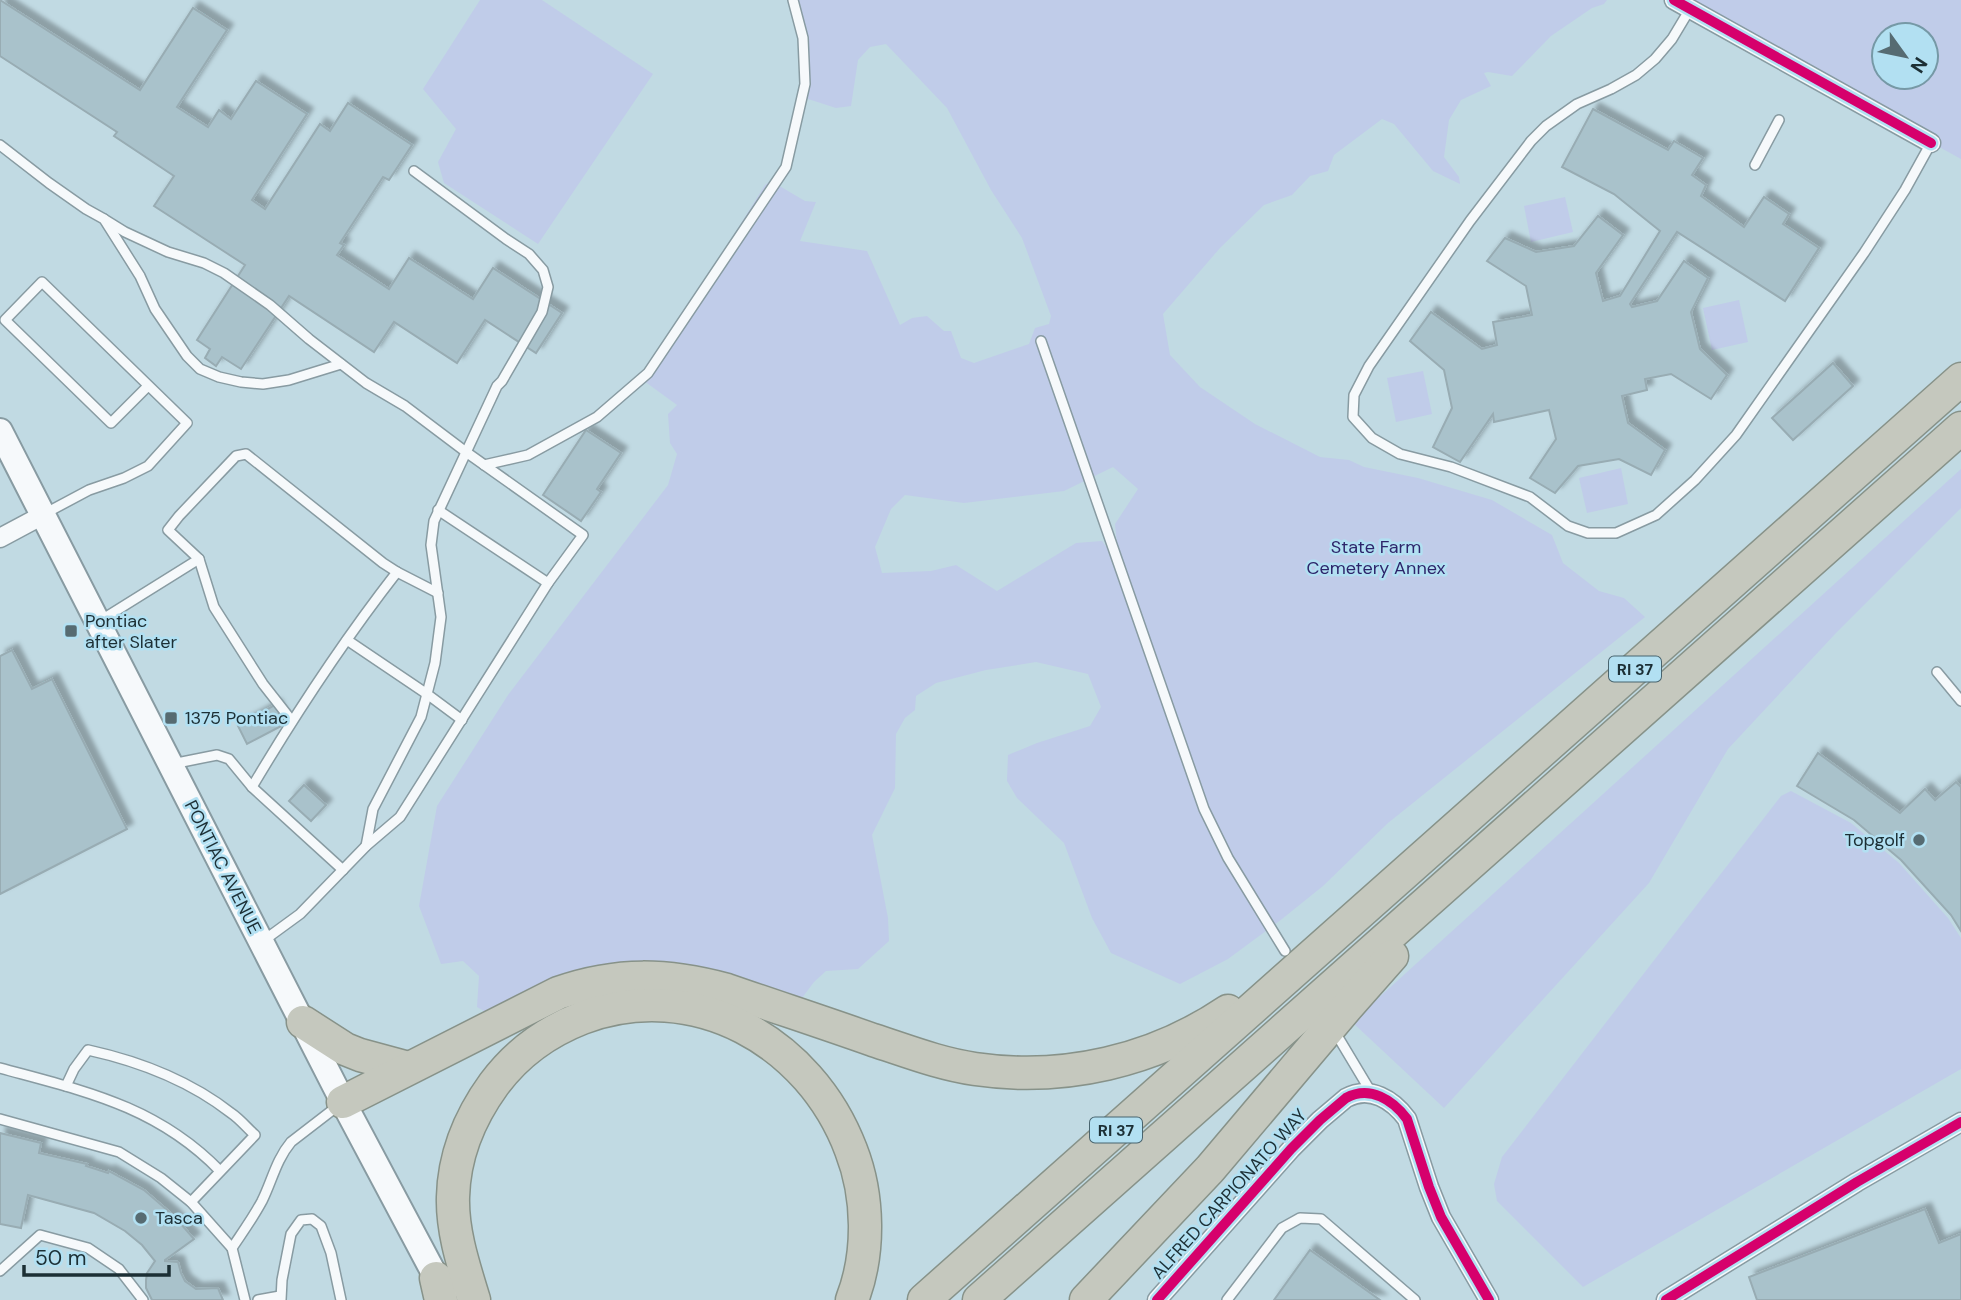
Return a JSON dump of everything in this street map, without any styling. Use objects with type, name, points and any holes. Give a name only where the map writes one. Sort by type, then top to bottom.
[{"type":"highway","name":"RI 37","points":[[924,1300],[1297,955],[1961,379]]},
{"type":"highway","name":"RI 37","points":[[979,1300],[1961,428]]},
{"type":"highway","points":[[1086,1300],[1210,1169],[1386,962],[1542,800]]},
{"type":"highway","points":[[343,1102],[558,993],[596,982],[635,976],[694,981],[954,1065],[1047,1073],[1074,1070],[1151,1052],[1188,1036],[1297,955]]},
{"type":"highway","points":[[474,1300],[458,1243],[453,1198],[460,1154],[471,1123],[487,1094],[515,1059],[551,1032],[594,1014],[615,1009],[657,1006],[701,1011],[742,1026],[791,1059],[824,1097],[846,1137],[860,1180],[865,1227],[861,1271],[852,1300]]},
{"type":"highway","points":[[303,1022],[345,1049],[408,1068]]},
{"type":"main road","name":"PONTIAC AVENUE","points":[[0,431],[442,1293]]},
{"type":"street","points":[[1682,5],[1931,143]]},
{"type":"street","points":[[0,538],[43,515]]},
{"type":"street","name":"ALFRED CARPIONATO WAY","points":[[1157,1300],[1307,1133],[1346,1098],[1359,1093],[1372,1094]]},
{"type":"street","points":[[1372,1094],[1394,1105],[1407,1119],[1440,1217],[1489,1300]]},
{"type":"street","points":[[1666,1300],[1857,1182],[1961,1122]]},
{"type":"lane","points":[[484,465],[528,455],[597,417],[648,373],[786,167],[805,84],[803,38],[793,0]]},
{"type":"lane","points":[[1682,5],[1672,39],[1655,59],[1636,75],[1577,104],[1546,126],[1531,141],[1470,221],[1369,366],[1354,395],[1353,417],[1372,438],[1400,454],[1451,467],[1530,497],[1567,526],[1588,533],[1616,533],[1656,515],[1695,480],[1737,435],[1864,253],[1905,190],[1931,143]]},
{"type":"lane","points":[[1755,165],[1779,120]]},
{"type":"lane","points":[[0,145],[86,209],[125,232],[224,273],[270,304],[366,383],[405,406],[583,535],[548,583],[400,817],[366,846],[300,915],[262,942]]},
{"type":"lane","points":[[366,846],[373,809],[421,717],[435,663],[441,617],[431,545],[434,521],[497,386],[542,312],[548,287],[543,270],[528,254],[414,171]]},
{"type":"lane","points":[[104,219],[141,276],[155,309],[187,356],[200,369],[219,377],[263,384],[289,380],[341,364]]},
{"type":"lane","points":[[43,515],[89,490],[148,466],[187,422],[42,282],[5,320],[111,423],[148,386]]},
{"type":"lane","points":[[1041,341],[1204,809],[1228,858],[1297,955]]},
{"type":"lane","points":[[292,721],[263,684],[214,607],[199,559],[168,530],[236,456],[246,454],[397,572],[438,593]]},
{"type":"lane","points":[[438,510],[548,583]]},
{"type":"lane","points":[[97,623],[199,559]]},
{"type":"lane","points":[[252,787],[292,721],[366,612],[397,572]]},
{"type":"lane","points":[[347,640],[462,720]]},
{"type":"lane","points":[[1937,672],[1961,701]]},
{"type":"lane","points":[[170,764],[217,755],[229,759],[252,787],[343,870]]},
{"type":"lane","points":[[1338,1037],[1372,1094]]},
{"type":"lane","points":[[66,1086],[88,1050],[111,1055],[164,1074],[200,1091],[233,1114],[255,1135],[191,1202]]},
{"type":"lane","points":[[0,1068],[116,1102],[155,1120],[191,1144],[220,1171]]},
{"type":"lane","points":[[232,1248],[262,1200],[285,1149],[343,1102]]},
{"type":"lane","points":[[0,1119],[119,1152],[161,1178],[191,1202],[232,1248],[245,1300]]},
{"type":"lane","points":[[1227,1300],[1282,1228],[1300,1218],[1321,1219],[1415,1300]]},
{"type":"lane","points":[[258,1300],[281,1298],[291,1234],[301,1220],[312,1219],[321,1226],[328,1244],[341,1300]]},
{"type":"lane","points":[[0,1270],[40,1235],[88,1248],[119,1269],[143,1300]]},
{"type":"green space","points":[[480,0],[542,0],[653,74],[538,244],[444,183],[438,162],[456,129],[423,89]]},
{"type":"green space","name":"State Farm Cemetery Annex","points":[[791,0],[1607,0],[1551,36],[1512,76],[1484,73],[1491,86],[1461,100],[1449,120],[1444,157],[1459,177],[1460,184],[1433,171],[1394,124],[1382,119],[1334,155],[1328,171],[1310,176],[1292,195],[1264,205],[1220,248],[1163,314],[1170,355],[1200,387],[1255,424],[1320,457],[1349,460],[1364,467],[1418,478],[1492,500],[1552,535],[1563,563],[1599,591],[1624,598],[1645,617],[1388,823],[1323,886],[1282,919],[1228,959],[1180,984],[1111,953],[1092,918],[1064,843],[1017,798],[1007,781],[1008,755],[1090,726],[1101,707],[1088,674],[1036,662],[986,670],[936,683],[916,696],[915,710],[905,718],[896,734],[895,788],[872,835],[888,918],[889,941],[858,969],[826,971],[793,1010],[701,983],[496,1018],[477,1007],[479,976],[463,961],[441,964],[419,906],[437,806],[508,695],[668,485],[677,454],[670,443],[668,414],[677,405],[644,381],[645,377],[765,185],[771,181],[805,201],[816,202],[800,241],[867,251],[900,325],[912,318],[927,316],[944,331],[951,331],[961,358],[974,363],[1029,344],[1035,328],[1049,324],[1051,316],[1022,238],[991,190],[947,108],[886,44],[870,47],[858,60],[851,106],[836,108],[802,97],[800,48]],"holes":[[[1113,467],[1138,489],[1115,524],[1119,565],[1102,541],[1076,543],[997,591],[956,565],[931,571],[882,573],[875,547],[891,509],[905,495],[964,503],[1064,491]]]},
{"type":"green space","points":[[1672,0],[1961,0],[1961,159]]},
{"type":"green space","points":[[1565,197],[1573,232],[1531,242],[1524,206]]},
{"type":"green space","points":[[1739,300],[1748,342],[1712,350],[1703,308]]},
{"type":"green space","points":[[1423,371],[1432,414],[1396,422],[1387,378]]},
{"type":"green space","points":[[1621,468],[1628,504],[1587,513],[1579,478]]},
{"type":"green space","points":[[1961,469],[1961,508],[1836,633],[1728,749],[1649,883],[1444,1108],[1352,1022]]},
{"type":"green space","points":[[1791,791],[1851,823],[1899,863],[1948,918],[1961,938],[1961,1069],[1583,1287],[1497,1201],[1494,1184],[1502,1157],[1781,796]]},
{"type":"building","points":[[0,0],[140,90],[193,8],[227,30],[177,107],[208,127],[219,110],[231,119],[256,81],[307,114],[252,200],[265,209],[320,124],[330,131],[348,103],[412,145],[389,180],[383,177],[340,243],[344,245],[337,255],[389,289],[409,258],[473,299],[493,268],[562,313],[536,353],[485,320],[457,363],[394,322],[374,352],[289,296],[241,369],[222,357],[216,366],[205,358],[210,349],[197,340],[245,265],[154,206],[174,176],[114,136],[117,132],[0,56]]},
{"type":"building","points":[[1593,109],[1668,150],[1674,141],[1703,158],[1692,175],[1706,185],[1701,196],[1744,227],[1764,197],[1789,214],[1783,224],[1819,248],[1785,301],[1677,232],[1630,304],[1632,307],[1657,301],[1684,261],[1708,278],[1691,312],[1700,349],[1727,375],[1711,399],[1671,374],[1645,379],[1647,390],[1622,396],[1628,423],[1665,450],[1651,475],[1619,459],[1578,466],[1555,493],[1530,478],[1556,439],[1549,410],[1494,422],[1493,414],[1460,462],[1433,447],[1452,408],[1444,370],[1410,341],[1431,312],[1482,349],[1497,345],[1493,322],[1532,315],[1526,286],[1487,261],[1505,238],[1536,252],[1574,246],[1598,216],[1623,235],[1596,273],[1603,301],[1620,296],[1660,231],[1614,194],[1562,167]]},
{"type":"building","points":[[1833,363],[1853,386],[1793,440],[1772,418]]},
{"type":"building","points":[[586,430],[621,453],[597,489],[601,492],[581,521],[543,495]]},
{"type":"building","points":[[12,650],[32,689],[52,679],[127,829],[0,894],[0,656]]},
{"type":"building","points":[[275,705],[285,724],[247,744],[238,726]]},
{"type":"building","name":"Topgolf","points":[[1818,753],[1900,813],[1925,789],[1935,800],[1956,782],[1961,787],[1961,931],[1951,915],[1901,860],[1854,820],[1797,786]]},
{"type":"building","points":[[304,785],[326,805],[311,821],[289,801]]},
{"type":"building","name":"Tasca","points":[[0,1133],[41,1143],[39,1153],[87,1164],[86,1166],[108,1173],[109,1171],[144,1190],[174,1216],[194,1239],[165,1261],[178,1262],[185,1281],[196,1289],[218,1288],[223,1300],[152,1300],[146,1288],[146,1280],[155,1261],[142,1245],[125,1231],[94,1213],[28,1195],[21,1228],[0,1224]]},
{"type":"building","points":[[1925,1209],[1939,1243],[1961,1234],[1961,1300],[1757,1300],[1749,1277]]},
{"type":"building","points":[[1310,1250],[1380,1300],[1274,1300]]},
{"type":"cycle path","points":[[1674,0],[1931,143]]},
{"type":"cycle path","points":[[1157,1300],[1291,1149],[1346,1098],[1364,1093],[1380,1096],[1395,1106],[1407,1119],[1441,1217],[1489,1300]]},
{"type":"cycle path","points":[[1666,1300],[1857,1182],[1961,1122]]},
{"type":"place","name":"Pontiac after Slater","points":[[71,631]]},
{"type":"place","name":"1375 Pontiac","points":[[171,718]]},
{"type":"place","name":"Topgolf","points":[[1919,840]]},
{"type":"place","name":"Tasca","points":[[141,1218]]}]
